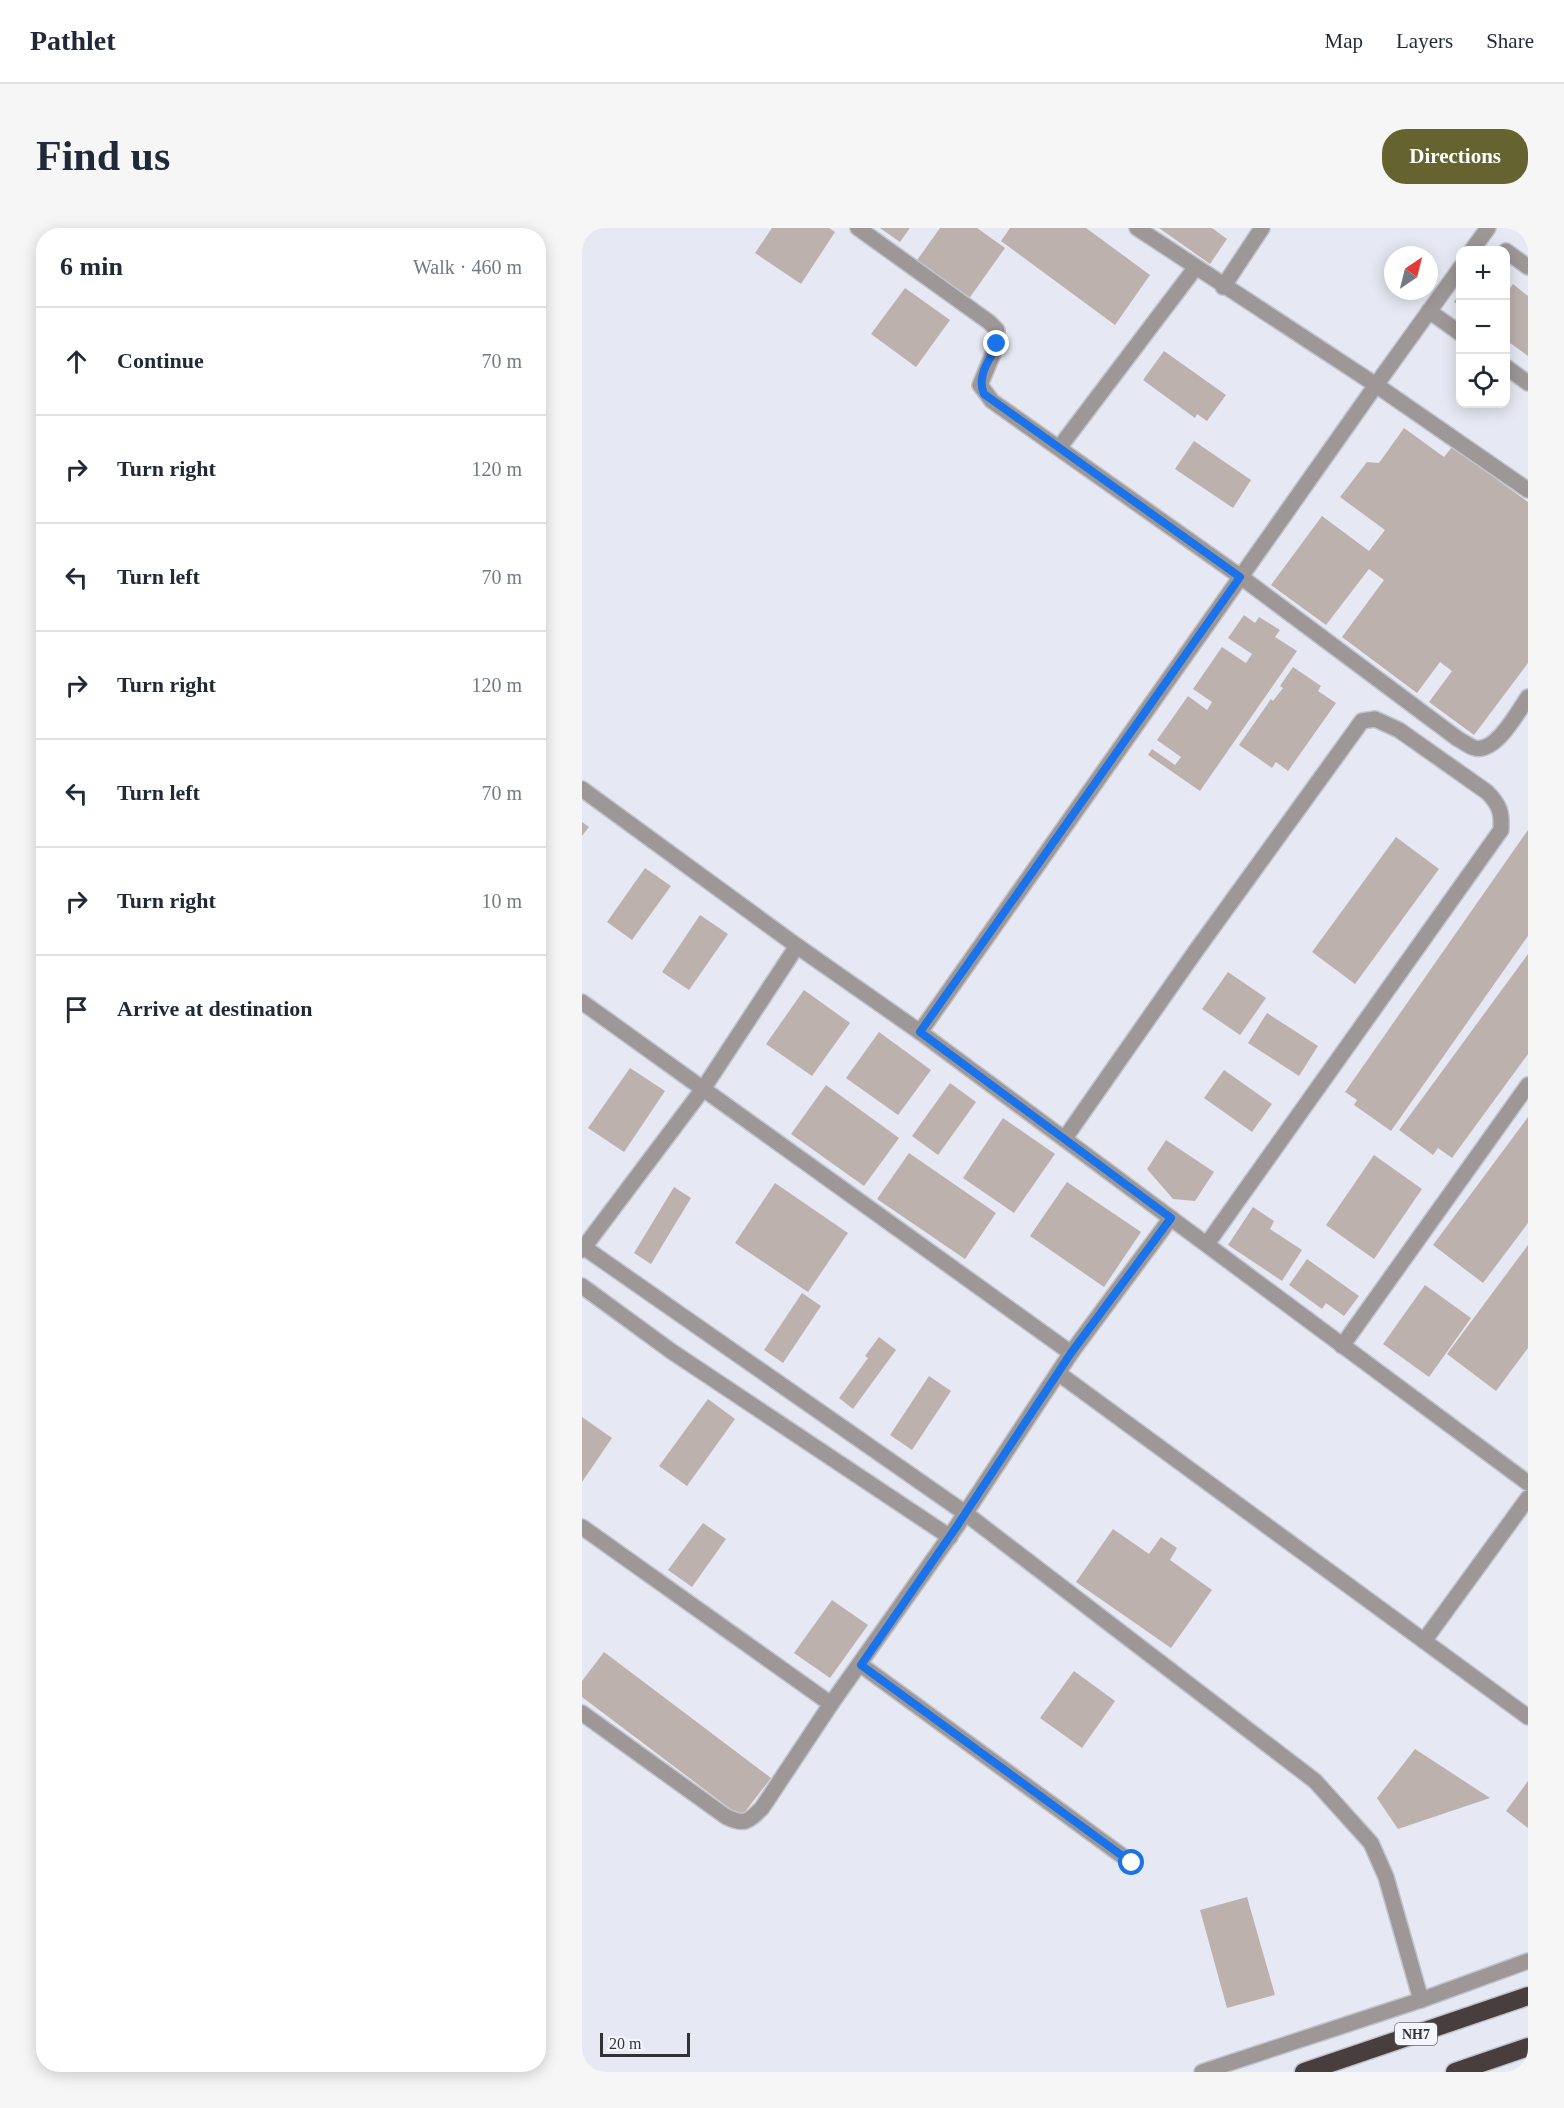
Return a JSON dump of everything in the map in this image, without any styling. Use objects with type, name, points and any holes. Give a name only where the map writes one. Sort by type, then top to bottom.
[{"type":"highway","name":"NH7","points":[[1304,2072],[1528,1996]]},
{"type":"highway","points":[[1455,2072],[1528,2047]]},
{"type":"street","points":[[858,228],[997,330],[997,344],[981,377],[980,385],[984,394],[1240,577],[1458,739],[1476,749],[1490,747],[1523,714],[1528,697]]},
{"type":"street","points":[[1137,228],[1223,287],[1376,385],[1528,490]]},
{"type":"street","points":[[1223,287],[1262,228]]},
{"type":"street","points":[[1475,246],[1486,232],[1500,246]]},
{"type":"street","points":[[1510,254],[1528,267]]},
{"type":"street","points":[[1059,448],[1196,267]]},
{"type":"street","points":[[920,1032],[1456,274]]},
{"type":"street","points":[[1429,311],[1456,330]]},
{"type":"street","points":[[1510,370],[1528,383]]},
{"type":"street","points":[[1065,1138],[1202,942],[1362,721],[1375,719],[1399,730],[1487,792],[1498,803],[1502,814],[1501,830],[1207,1244]]},
{"type":"street","points":[[582,789],[796,946],[920,1032],[1065,1138],[1528,1483]]},
{"type":"street","points":[[796,946],[703,1089],[583,1248],[965,1513],[1315,1780],[1371,1843],[1386,1877],[1421,2000]]},
{"type":"street","points":[[582,1002],[1071,1353]]},
{"type":"street","points":[[1342,1346],[1528,1085]]},
{"type":"street","points":[[582,1713],[725,1816],[740,1824],[749,1822],[762,1808],[831,1704],[950,1537],[1071,1353],[1171,1218]]},
{"type":"street","points":[[582,1286],[671,1351],[950,1537]]},
{"type":"street","points":[[1058,1373],[1528,1717]]},
{"type":"street","points":[[1424,1641],[1528,1498]]},
{"type":"street","points":[[582,1527],[831,1704]]},
{"type":"street","points":[[861,1665],[1132,1863]]},
{"type":"street","points":[[1202,2072],[1421,2000],[1528,1961]]},
{"type":"building","points":[[772,228],[829,228],[835,232],[801,284],[755,253]]},
{"type":"building","points":[[880,228],[910,228],[900,242]]},
{"type":"building","points":[[940,228],[977,228],[1005,248],[968,300],[915,263]]},
{"type":"building","points":[[1010,228],[1086,228],[1150,275],[1115,325],[1001,241]]},
{"type":"building","points":[[1159,228],[1212,228],[1227,239],[1210,264]]},
{"type":"building","points":[[1513,284],[1528,296],[1528,356],[1510,343],[1510,288]]},
{"type":"building","points":[[905,288],[950,320],[916,367],[871,334]]},
{"type":"building","points":[[1164,351],[1226,395],[1207,421],[1197,414],[1195,418],[1143,380]]},
{"type":"building","points":[[1404,428],[1444,457],[1452,447],[1528,502],[1528,663],[1474,735],[1429,702],[1452,671],[1440,662],[1417,693],[1342,637],[1384,580],[1369,569],[1326,625],[1271,585],[1322,516],[1369,551],[1385,530],[1340,497],[1367,462],[1379,463]]},
{"type":"building","points":[[1194,441],[1251,480],[1233,508],[1175,469]]},
{"type":"building","points":[[1244,615],[1255,623],[1259,617],[1280,630],[1275,637],[1297,651],[1200,791],[1148,755],[1152,749],[1175,765],[1181,757],[1157,740],[1188,696],[1207,710],[1212,702],[1193,689],[1222,647],[1246,663],[1252,654],[1228,638]]},
{"type":"building","points":[[1293,667],[1321,686],[1318,691],[1336,703],[1288,771],[1276,762],[1272,768],[1239,745],[1271,699],[1273,701],[1283,688],[1280,686]]},
{"type":"building","points":[[582,822],[589,827],[582,836]]},
{"type":"building","points":[[1528,830],[1528,936],[1391,1131],[1354,1105],[1357,1100],[1345,1092]]},
{"type":"building","points":[[1396,837],[1439,869],[1355,984],[1312,952]]},
{"type":"building","points":[[645,868],[671,886],[632,940],[607,922]]},
{"type":"building","points":[[700,915],[728,934],[689,990],[662,972]]},
{"type":"building","points":[[1528,954],[1528,1054],[1452,1158],[1438,1148],[1433,1155],[1399,1130]]},
{"type":"building","points":[[1228,972],[1266,998],[1240,1035],[1202,1009]]},
{"type":"building","points":[[804,990],[850,1023],[812,1076],[766,1044]]},
{"type":"building","points":[[1267,1013],[1318,1046],[1299,1076],[1248,1043]]},
{"type":"building","points":[[879,1032],[931,1070],[898,1115],[846,1078]]},
{"type":"building","points":[[630,1068],[665,1091],[624,1152],[588,1128]]},
{"type":"building","points":[[1224,1070],[1272,1104],[1252,1132],[1204,1098]]},
{"type":"building","points":[[950,1083],[976,1102],[938,1155],[912,1136]]},
{"type":"building","points":[[826,1085],[899,1138],[864,1186],[791,1134]]},
{"type":"building","points":[[1528,1117],[1528,1223],[1483,1283],[1433,1245]]},
{"type":"building","points":[[1003,1118],[1055,1154],[1014,1213],[963,1178]]},
{"type":"building","points":[[1166,1140],[1214,1172],[1195,1201],[1173,1199],[1147,1169]]},
{"type":"building","points":[[909,1153],[996,1213],[965,1259],[877,1199]]},
{"type":"building","points":[[1374,1155],[1422,1189],[1374,1259],[1326,1225]]},
{"type":"building","points":[[1067,1182],[1141,1232],[1104,1287],[1030,1236]]},
{"type":"building","points":[[775,1183],[848,1233],[808,1292],[735,1243]]},
{"type":"building","points":[[674,1187],[691,1198],[651,1264],[634,1253]]},
{"type":"building","points":[[1253,1207],[1274,1221],[1270,1229],[1302,1250],[1282,1281],[1228,1245]]},
{"type":"building","points":[[1528,1245],[1528,1348],[1496,1391],[1447,1354]]},
{"type":"building","points":[[1307,1259],[1359,1296],[1344,1316],[1326,1303],[1322,1309],[1289,1285]]},
{"type":"building","points":[[1425,1285],[1471,1318],[1429,1377],[1383,1344]]},
{"type":"building","points":[[802,1293],[821,1306],[783,1363],[764,1350]]},
{"type":"building","points":[[879,1337],[896,1350],[853,1409],[839,1398],[868,1358],[865,1356]]},
{"type":"building","points":[[929,1376],[951,1391],[912,1450],[890,1435]]},
{"type":"building","points":[[708,1399],[735,1419],[687,1486],[659,1466]]},
{"type":"building","points":[[582,1417],[612,1438],[582,1482]]},
{"type":"building","points":[[703,1523],[726,1539],[692,1587],[668,1570]]},
{"type":"building","points":[[1113,1529],[1149,1554],[1161,1537],[1177,1548],[1170,1560],[1212,1590],[1171,1648],[1076,1582]]},
{"type":"building","points":[[832,1600],[868,1625],[830,1678],[794,1653]]},
{"type":"building","points":[[604,1652],[771,1778],[741,1817],[582,1697],[582,1681]]},
{"type":"building","points":[[1074,1671],[1115,1701],[1082,1748],[1040,1718]]},
{"type":"building","points":[[1415,1749],[1490,1798],[1398,1829],[1377,1798]]},
{"type":"building","points":[[1528,1781],[1528,1828],[1506,1811]]},
{"type":"building","points":[[1247,1897],[1275,1995],[1227,2008],[1200,1910]]},
{"type":"route","points":[[997,344],[981,377],[980,385],[984,394],[1240,577],[920,1032],[1171,1218],[1071,1353],[957,1526],[861,1665],[1132,1863]]}]
